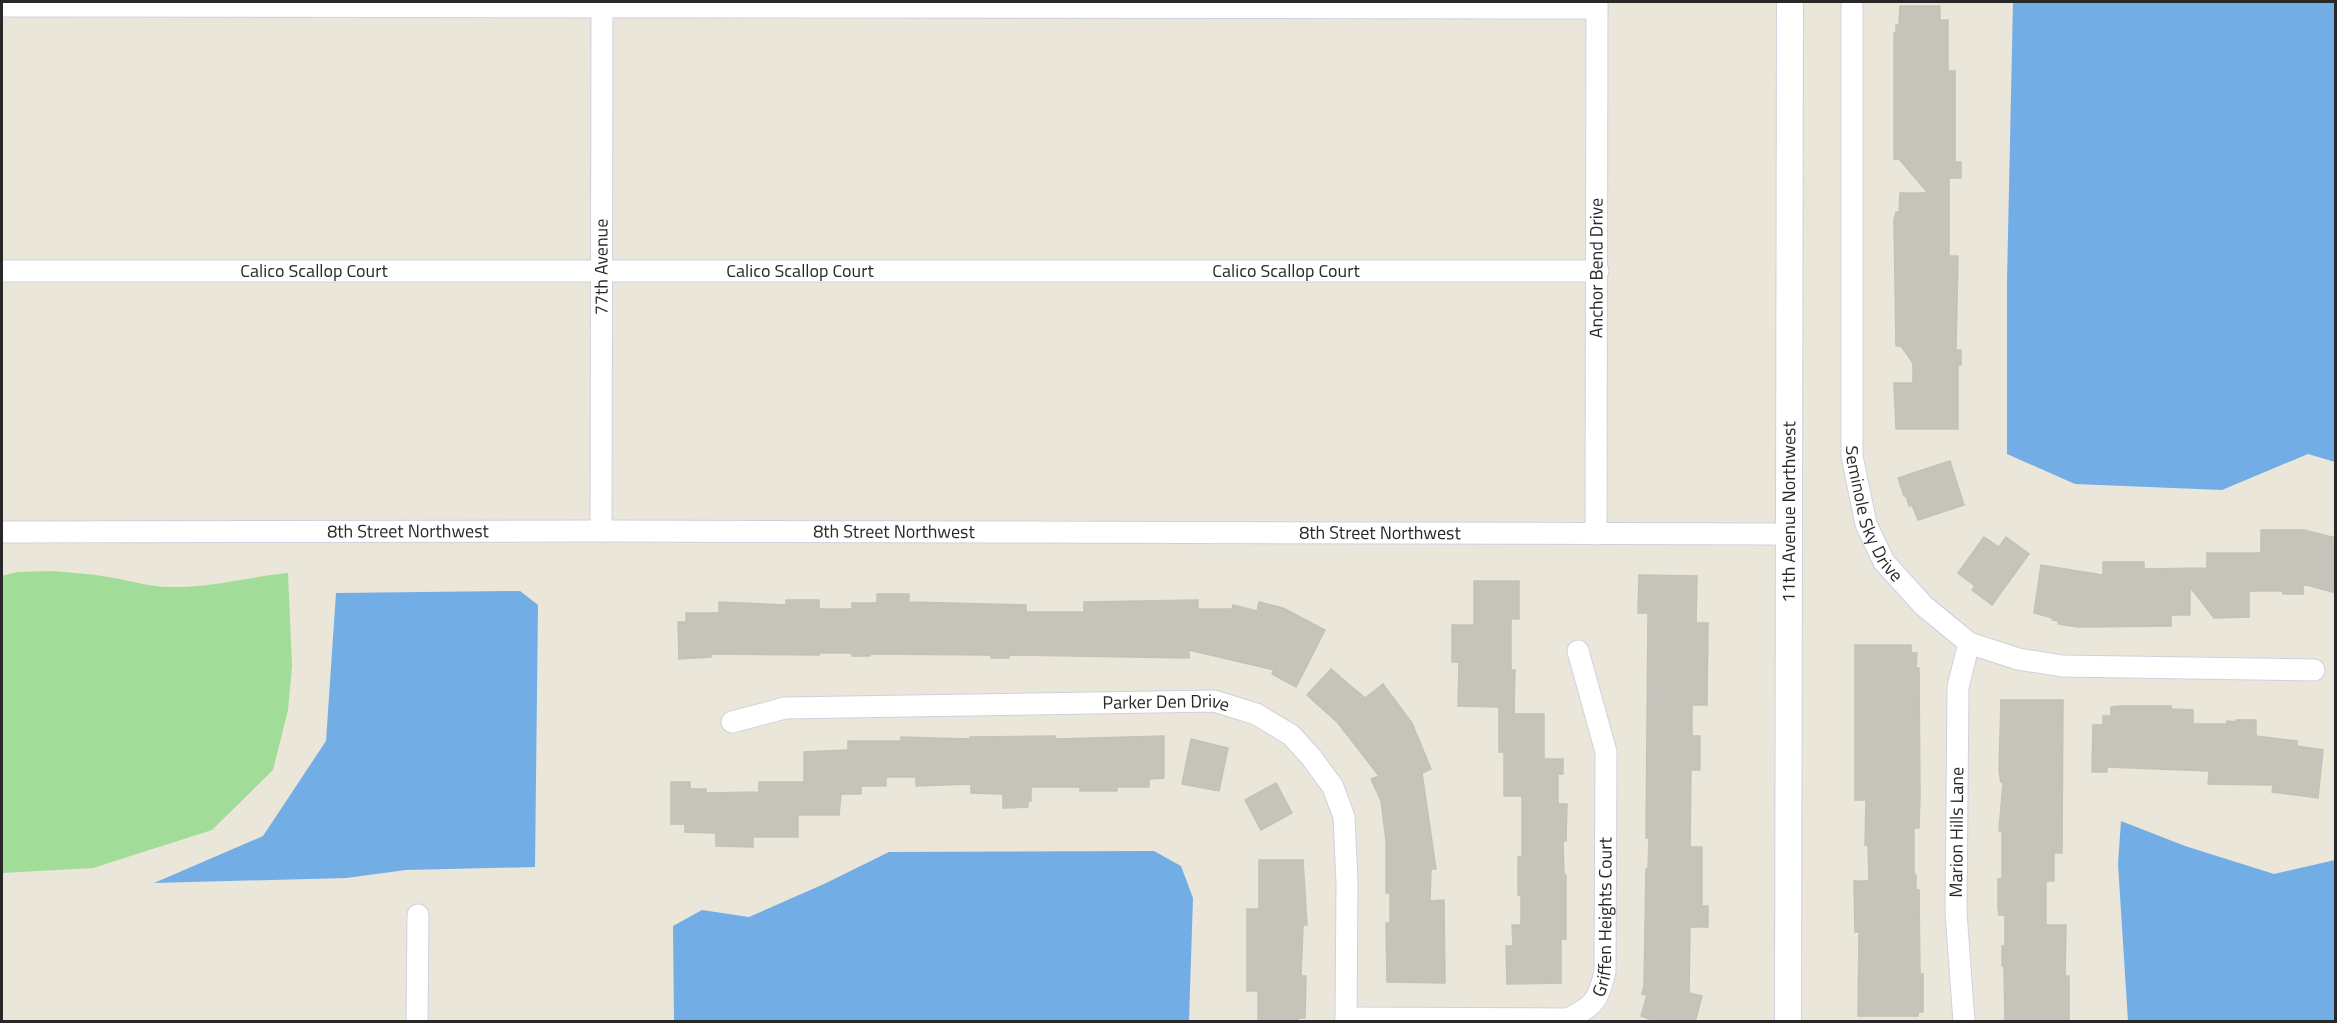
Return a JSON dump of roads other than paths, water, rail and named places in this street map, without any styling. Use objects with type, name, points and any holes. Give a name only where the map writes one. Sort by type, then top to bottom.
[{"type":"street","name":"11th Avenue Northwest","points":[[1788,1022],[1790,2]]},
{"type":"street","name":"Seminole Sky Drive","points":[[1852,2],[1852,456],[1866,524],[1884,562],[1924,606],[1969,643],[2018,659],[2062,666],[2314,670]]},
{"type":"street","name":"77th Avenue","points":[[601,531],[602,4]]},
{"type":"street","points":[[2,6],[1597,5]]},
{"type":"street","name":"Anchor Bend Drive","points":[[1596,534],[1597,5]]},
{"type":"street","name":"Calico Scallop Court","points":[[2,271],[1598,271]]},
{"type":"street","name":"8th Street Northwest","points":[[2,532],[1788,534]]},
{"type":"street","name":"Marion Hills Lane","points":[[1964,1022],[1956,912],[1958,687],[1969,643]]},
{"type":"street","name":"Griffen Heights Court","points":[[1346,1020],[1568,1019],[1589,1008],[1600,993],[1605,971],[1606,752],[1578,651]]},
{"type":"street","name":"Parker Den Drive","points":[[732,722],[785,708],[809,707],[1214,701],[1256,714],[1291,735],[1311,757],[1334,787],[1344,817],[1347,882],[1346,1020]]},
{"type":"street","points":[[417,1022],[418,915]]},
{"type":"water","points":[[2013,2],[2335,2],[2335,462],[2308,454],[2222,490],[2075,484],[2007,454],[2007,281]]},
{"type":"water","points":[[520,591],[538,605],[535,867],[406,870],[346,878],[154,883],[263,836],[326,741],[336,593]]},
{"type":"water","points":[[2121,821],[2185,846],[2274,874],[2335,860],[2335,1021],[2128,1021],[2118,864]]},
{"type":"water","points":[[1154,851],[1181,866],[1193,898],[1189,1021],[674,1021],[673,926],[702,910],[749,917],[889,852]]}]
